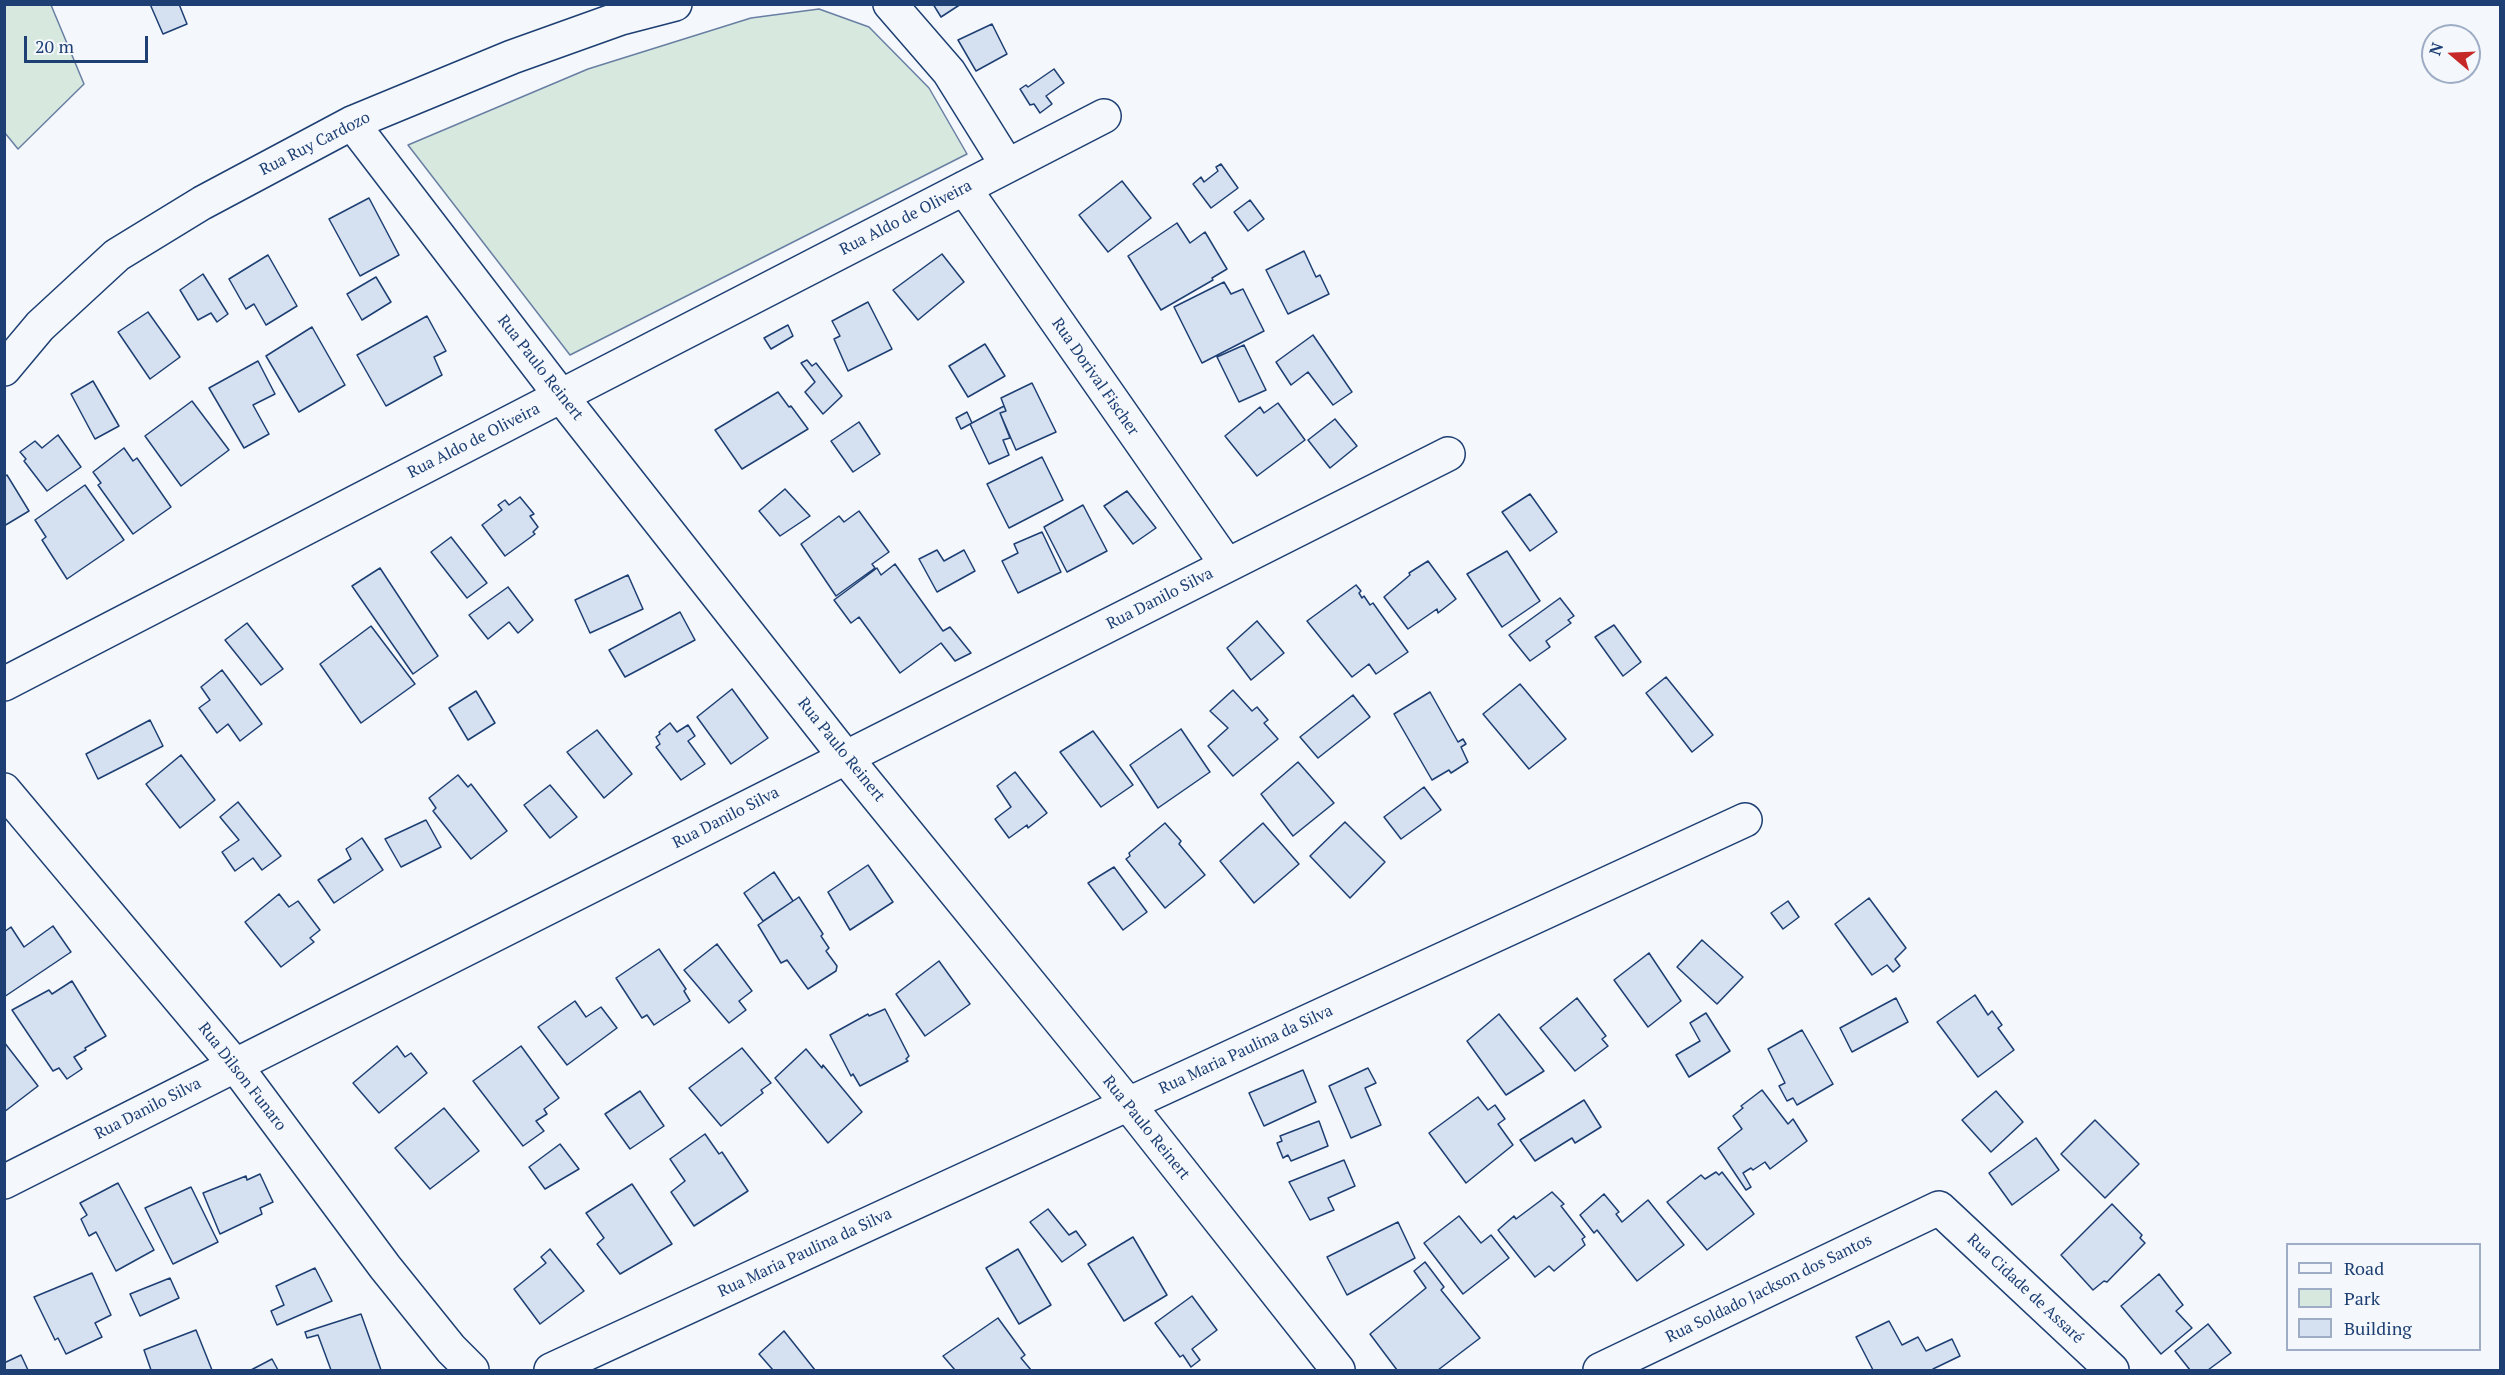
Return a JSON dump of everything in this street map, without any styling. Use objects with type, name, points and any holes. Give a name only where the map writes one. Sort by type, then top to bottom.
[{"type":"street","name":"Rua Ruy Cardozo","points":[[4,369],[40,326],[117,255],[202,203],[352,123],[512,57],[621,18],[675,4]]},
{"type":"street","points":[[890,4],[950,72],[1007,165]]},
{"type":"street","name":"Rua Aldo de Oliveira","points":[[4,684],[1104,116]]},
{"type":"street","name":"Rua Paulo Reinert","points":[[352,123],[561,396],[846,758],[1128,1104],[1338,1371]]},
{"type":"street","name":"Rua Dorival Fischer","points":[[964,188],[1227,565]]},
{"type":"street","name":"Rua Danilo Silva","points":[[4,1182],[1448,454]]},
{"type":"street","name":"Rua Dilson Funaro","points":[[4,790],[235,1065],[385,1268],[451,1349],[472,1371]]},
{"type":"street","name":"Rua Maria Paulina da Silva","points":[[551,1371],[1745,820]]},
{"type":"street","name":"Rua Soldado Jackson dos Santos","points":[[1600,1371],[1939,1208]]},
{"type":"street","name":"Rua Cidade de Assaré","points":[[1939,1208],[2112,1371]]},
{"type":"green space","points":[[4,5],[51,5],[84,84],[18,149],[5,133]]},
{"type":"green space","points":[[819,9],[869,27],[929,88],[967,154],[570,355],[408,145],[588,69],[751,18]]},
{"type":"building","points":[[150,4],[179,4],[187,24],[163,34]]},
{"type":"building","points":[[933,4],[961,4],[941,17]]},
{"type":"building","points":[[992,24],[1007,54],[976,71],[958,40]]},
{"type":"building","points":[[1054,69],[1064,83],[1046,96],[1052,104],[1040,113],[1034,104],[1030,105],[1020,89],[1026,85],[1028,87]]},
{"type":"building","points":[[1221,164],[1238,188],[1211,208],[1193,184],[1201,177],[1204,182],[1218,171],[1216,167]]},
{"type":"building","points":[[1122,181],[1151,218],[1108,252],[1079,215]]},
{"type":"building","points":[[369,198],[399,255],[360,276],[329,219]]},
{"type":"building","points":[[1250,200],[1264,219],[1248,231],[1234,212]]},
{"type":"building","points":[[1177,223],[1190,243],[1205,232],[1227,269],[1212,278],[1213,280],[1161,310],[1128,256]]},
{"type":"building","points":[[1304,251],[1316,277],[1320,275],[1329,294],[1288,314],[1266,270]]},
{"type":"building","points":[[942,254],[964,282],[918,320],[893,290]]},
{"type":"building","points":[[268,255],[297,306],[266,325],[254,304],[246,309],[229,279]]},
{"type":"building","points":[[203,274],[228,314],[217,322],[211,313],[198,320],[180,290]]},
{"type":"building","points":[[376,277],[391,302],[362,320],[347,294]]},
{"type":"building","points":[[1224,282],[1231,294],[1243,289],[1264,331],[1202,363],[1174,307]]},
{"type":"building","points":[[868,302],[892,349],[848,371],[834,339],[840,336],[832,321]]},
{"type":"building","points":[[148,312],[180,357],[150,379],[118,332]]},
{"type":"building","points":[[427,316],[446,351],[434,357],[442,375],[386,406],[357,355]]},
{"type":"building","points":[[788,325],[793,336],[771,349],[764,338]]},
{"type":"building","points":[[312,327],[345,385],[299,412],[266,356]]},
{"type":"building","points":[[1313,335],[1352,392],[1333,405],[1308,372],[1291,385],[1276,362]]},
{"type":"building","points":[[985,344],[1005,376],[968,397],[949,366]]},
{"type":"building","points":[[1244,345],[1266,390],[1239,402],[1217,357]]},
{"type":"building","points":[[807,360],[812,366],[816,363],[842,396],[823,414],[805,392],[815,382],[801,363]]},
{"type":"building","points":[[258,361],[275,394],[253,405],[269,434],[244,448],[209,388]]},
{"type":"building","points":[[93,381],[119,426],[95,439],[71,394]]},
{"type":"building","points":[[1032,383],[1056,432],[1016,450],[1000,413],[1006,411],[1001,398]]},
{"type":"building","points":[[778,392],[808,429],[742,469],[715,430]]},
{"type":"building","points":[[192,401],[229,450],[181,486],[145,436]]},
{"type":"building","points":[[1278,403],[1305,440],[1257,476],[1225,436],[1260,407],[1264,413]]},
{"type":"building","points":[[1004,406],[1006,411],[1000,413],[1010,438],[1003,440],[1009,455],[989,464],[970,424]]},
{"type":"building","points":[[967,412],[972,423],[961,429],[956,418]]},
{"type":"building","points":[[1335,419],[1357,446],[1330,468],[1308,440]]},
{"type":"building","points":[[859,422],[880,454],[853,472],[831,441]]},
{"type":"building","points":[[58,435],[81,467],[47,491],[24,461],[26,459],[20,452],[35,441],[42,448]]},
{"type":"building","points":[[124,448],[133,461],[137,458],[171,507],[133,534],[98,485],[101,483],[93,472]]},
{"type":"building","points":[[1042,457],[1063,500],[1009,528],[987,484]]},
{"type":"building","points":[[7,475],[29,511],[4,526],[4,477]]},
{"type":"building","points":[[85,485],[124,540],[67,579],[42,540],[46,537],[35,520]]},
{"type":"building","points":[[785,489],[810,516],[780,536],[759,511]]},
{"type":"building","points":[[1127,491],[1156,528],[1133,544],[1104,506]]},
{"type":"building","points":[[1530,494],[1557,532],[1530,551],[1502,512]]},
{"type":"building","points":[[520,497],[534,514],[530,516],[538,527],[533,532],[535,534],[505,556],[482,525],[502,510],[498,505],[505,500],[509,505]]},
{"type":"building","points":[[1083,505],[1107,551],[1067,572],[1044,527]]},
{"type":"building","points":[[859,511],[889,552],[872,564],[875,568],[836,596],[801,544],[839,516],[844,522]]},
{"type":"building","points":[[1042,532],[1061,572],[1018,593],[1002,561],[1018,553],[1014,544]]},
{"type":"building","points":[[451,537],[487,583],[467,598],[431,552]]},
{"type":"building","points":[[937,550],[944,561],[964,550],[975,571],[937,592],[919,559]]},
{"type":"building","points":[[1507,551],[1540,601],[1502,627],[1467,574]]},
{"type":"building","points":[[1428,561],[1456,599],[1438,613],[1437,609],[1408,629],[1384,597],[1410,575],[1409,573]]},
{"type":"building","points":[[895,564],[943,631],[950,627],[971,653],[955,661],[941,643],[900,673],[859,617],[851,623],[834,600],[877,568],[881,575]]},
{"type":"building","points":[[380,568],[438,656],[413,674],[352,586]]},
{"type":"building","points":[[628,575],[643,609],[590,633],[575,600]]},
{"type":"building","points":[[1356,585],[1361,591],[1359,593],[1362,598],[1364,596],[1370,605],[1373,603],[1408,652],[1376,674],[1369,664],[1352,677],[1307,621]]},
{"type":"building","points":[[508,587],[533,620],[518,633],[509,622],[488,639],[469,615]]},
{"type":"building","points":[[1560,598],[1574,616],[1568,620],[1571,623],[1546,641],[1550,647],[1530,661],[1509,635]]},
{"type":"building","points":[[680,612],[695,640],[625,677],[609,650]]},
{"type":"building","points":[[1257,621],[1284,653],[1251,680],[1227,648]]},
{"type":"building","points":[[247,623],[283,669],[261,685],[225,640]]},
{"type":"building","points":[[1614,625],[1641,662],[1623,676],[1595,637]]},
{"type":"building","points":[[371,626],[415,684],[361,723],[320,664]]},
{"type":"building","points":[[222,670],[262,724],[240,741],[228,724],[217,733],[199,708],[210,700],[201,687]]},
{"type":"building","points":[[1666,677],[1713,735],[1692,752],[1646,693]]},
{"type":"building","points":[[1520,684],[1566,739],[1529,769],[1483,714]]},
{"type":"building","points":[[732,689],[768,738],[731,764],[697,717]]},
{"type":"building","points":[[1233,690],[1252,711],[1257,707],[1268,720],[1264,723],[1278,739],[1233,776],[1208,746],[1228,728],[1210,711]]},
{"type":"building","points":[[476,691],[495,723],[468,740],[449,708]]},
{"type":"building","points":[[1430,692],[1458,742],[1463,739],[1466,744],[1461,747],[1468,762],[1451,773],[1449,770],[1432,780],[1394,714]]},
{"type":"building","points":[[1353,695],[1370,717],[1318,758],[1300,737]]},
{"type":"building","points":[[150,720],[163,746],[98,779],[86,754]]},
{"type":"building","points":[[670,723],[677,732],[688,725],[695,736],[688,741],[705,764],[681,780],[656,747],[660,744],[656,737]]},
{"type":"building","points":[[1181,729],[1210,772],[1158,808],[1130,765]]},
{"type":"building","points":[[597,730],[632,774],[604,798],[567,752]]},
{"type":"building","points":[[1093,731],[1133,785],[1101,807],[1060,752]]},
{"type":"building","points":[[181,755],[215,800],[180,828],[146,784]]},
{"type":"building","points":[[1298,762],[1334,803],[1293,836],[1261,794]]},
{"type":"building","points":[[1015,772],[1047,813],[1028,828],[1027,825],[1009,838],[995,819],[1011,807],[997,786]]},
{"type":"building","points":[[458,775],[468,787],[471,784],[507,831],[471,859],[433,811],[436,808],[429,798]]},
{"type":"building","points":[[550,785],[577,817],[550,838],[524,805]]},
{"type":"building","points":[[1424,787],[1441,810],[1401,839],[1384,817]]},
{"type":"building","points":[[238,802],[281,856],[262,870],[253,858],[235,871],[222,852],[239,840],[220,817]]},
{"type":"building","points":[[426,820],[441,847],[401,867],[385,839]]},
{"type":"building","points":[[1345,822],[1385,862],[1350,898],[1310,856]]},
{"type":"building","points":[[1165,823],[1205,875],[1165,908],[1126,859],[1130,856],[1129,853]]},
{"type":"building","points":[[1263,823],[1299,864],[1254,903],[1220,861]]},
{"type":"building","points":[[362,838],[383,870],[334,903],[318,880],[351,859],[346,849]]},
{"type":"building","points":[[868,865],[893,902],[850,930],[828,892]]},
{"type":"building","points":[[1114,867],[1147,912],[1123,930],[1088,883]]},
{"type":"building","points":[[774,872],[793,901],[763,921],[744,893]]},
{"type":"building","points":[[279,894],[289,907],[298,901],[320,930],[310,938],[314,942],[281,967],[245,922]]},
{"type":"building","points":[[799,897],[823,934],[821,936],[829,948],[826,951],[837,966],[836,971],[808,989],[787,960],[781,963],[758,925]]},
{"type":"building","points":[[1869,898],[1906,948],[1895,959],[1900,966],[1893,972],[1887,965],[1872,975],[1835,924]]},
{"type":"building","points":[[1788,901],[1799,917],[1783,929],[1771,913]]},
{"type":"building","points":[[53,926],[71,952],[4,997],[4,932],[11,927],[24,947]]},
{"type":"building","points":[[1702,940],[1743,977],[1717,1004],[1677,967]]},
{"type":"building","points":[[717,944],[752,991],[739,1001],[746,1010],[729,1023],[684,970]]},
{"type":"building","points":[[659,949],[686,989],[684,991],[690,1001],[654,1025],[647,1015],[642,1018],[616,978]]},
{"type":"building","points":[[1649,953],[1681,1001],[1648,1027],[1614,980]]},
{"type":"building","points":[[939,961],[970,1004],[925,1036],[896,994]]},
{"type":"building","points":[[72,981],[106,1036],[74,1057],[82,1069],[67,1079],[59,1068],[53,1071],[12,1010],[49,990],[52,994]]},
{"type":"building","points":[[1975,995],[1988,1015],[1992,1011],[2002,1025],[1998,1028],[2014,1050],[1978,1077],[1937,1022]]},
{"type":"building","points":[[1577,998],[1606,1036],[1602,1039],[1608,1046],[1575,1071],[1540,1028]]},
{"type":"building","points":[[1896,998],[1908,1022],[1852,1052],[1840,1028]]},
{"type":"building","points":[[575,1001],[586,1017],[601,1007],[617,1028],[567,1065],[538,1027]]},
{"type":"building","points":[[885,1009],[909,1056],[906,1059],[908,1061],[860,1086],[853,1074],[851,1076],[830,1035],[868,1014],[869,1016]]},
{"type":"building","points":[[1706,1013],[1730,1051],[1689,1077],[1676,1055],[1700,1041],[1690,1023]]},
{"type":"building","points":[[1499,1014],[1544,1071],[1506,1095],[1467,1041]]},
{"type":"building","points":[[1802,1030],[1833,1084],[1797,1105],[1793,1098],[1787,1101],[1779,1086],[1785,1083],[1768,1049]]},
{"type":"building","points":[[4,1042],[38,1086],[4,1112]]},
{"type":"building","points":[[397,1046],[405,1057],[411,1053],[427,1073],[379,1113],[353,1083]]},
{"type":"building","points":[[521,1046],[559,1098],[544,1109],[547,1114],[536,1121],[544,1131],[523,1146],[473,1081]]},
{"type":"building","points":[[742,1048],[771,1083],[761,1090],[763,1093],[721,1126],[689,1088]]},
{"type":"building","points":[[806,1049],[822,1068],[823,1065],[862,1112],[828,1143],[775,1078]]},
{"type":"building","points":[[1368,1068],[1376,1083],[1365,1088],[1381,1125],[1351,1138],[1329,1086]]},
{"type":"building","points":[[1303,1070],[1316,1102],[1264,1126],[1249,1093]]},
{"type":"building","points":[[1762,1090],[1788,1124],[1793,1119],[1807,1141],[1770,1169],[1765,1162],[1743,1173],[1751,1187],[1746,1190],[1718,1148],[1742,1129],[1733,1116],[1743,1108],[1741,1106]]},
{"type":"building","points":[[640,1091],[664,1126],[630,1149],[605,1114]]},
{"type":"building","points":[[1996,1091],[2023,1122],[1991,1152],[1962,1120]]},
{"type":"building","points":[[1478,1097],[1488,1110],[1495,1105],[1505,1119],[1498,1124],[1513,1145],[1466,1183],[1429,1133]]},
{"type":"building","points":[[1584,1100],[1601,1127],[1575,1143],[1572,1138],[1535,1161],[1520,1140]]},
{"type":"building","points":[[444,1108],[479,1151],[430,1189],[395,1148]]},
{"type":"building","points":[[2095,1120],[2139,1164],[2105,1198],[2061,1154]]},
{"type":"building","points":[[1319,1121],[1328,1146],[1291,1161],[1288,1155],[1283,1158],[1277,1143],[1282,1141],[1280,1136]]},
{"type":"building","points":[[705,1134],[719,1154],[722,1152],[748,1191],[694,1226],[671,1192],[685,1181],[670,1159]]},
{"type":"building","points":[[2036,1138],[2059,1170],[2012,1205],[1989,1173]]},
{"type":"building","points":[[560,1144],[579,1169],[545,1189],[529,1167]]},
{"type":"building","points":[[1344,1160],[1355,1186],[1328,1198],[1334,1210],[1310,1220],[1289,1182]]},
{"type":"building","points":[[1716,1172],[1719,1175],[1722,1172],[1754,1214],[1707,1250],[1667,1202],[1701,1175],[1705,1179]]},
{"type":"building","points":[[260,1174],[273,1202],[260,1208],[262,1214],[220,1234],[203,1193],[246,1176],[247,1180]]},
{"type":"building","points":[[118,1183],[154,1250],[116,1271],[96,1232],[89,1236],[81,1219],[87,1215],[80,1203]]},
{"type":"building","points":[[632,1184],[672,1244],[620,1274],[597,1244],[604,1238],[586,1213]]},
{"type":"building","points":[[191,1187],[218,1242],[173,1264],[145,1208]]},
{"type":"building","points":[[1552,1192],[1564,1204],[1561,1206],[1585,1237],[1582,1239],[1585,1245],[1554,1271],[1549,1266],[1535,1277],[1498,1230],[1514,1216],[1516,1219]]},
{"type":"building","points":[[1604,1194],[1619,1212],[1616,1214],[1622,1222],[1648,1200],[1684,1245],[1637,1281],[1597,1230],[1594,1233],[1580,1215]]},
{"type":"building","points":[[2112,1204],[2142,1235],[2140,1238],[2145,1243],[2107,1282],[2104,1281],[2093,1290],[2061,1255]]},
{"type":"building","points":[[1048,1209],[1069,1235],[1076,1231],[1086,1245],[1062,1262],[1030,1222]]},
{"type":"building","points":[[1459,1216],[1481,1243],[1491,1235],[1509,1258],[1463,1294],[1424,1243]]},
{"type":"building","points":[[1398,1222],[1415,1258],[1347,1295],[1327,1257]]},
{"type":"building","points":[[1133,1237],[1167,1295],[1124,1321],[1088,1264]]},
{"type":"building","points":[[550,1249],[584,1291],[540,1324],[514,1289],[546,1263],[541,1257]]},
{"type":"building","points":[[1018,1249],[1051,1305],[1019,1324],[986,1268]]},
{"type":"building","points":[[1425,1262],[1444,1287],[1441,1290],[1480,1338],[1438,1370],[1397,1370],[1370,1334],[1426,1288],[1414,1271]]},
{"type":"building","points":[[315,1268],[332,1301],[277,1325],[271,1311],[284,1305],[276,1286]]},
{"type":"building","points":[[92,1273],[111,1315],[95,1323],[102,1337],[66,1354],[58,1338],[55,1340],[34,1297]]},
{"type":"building","points":[[2159,1274],[2183,1305],[2176,1311],[2192,1328],[2161,1354],[2121,1306]]},
{"type":"building","points":[[170,1278],[179,1298],[140,1316],[130,1294]]},
{"type":"building","points":[[1192,1296],[1217,1330],[1192,1349],[1200,1360],[1191,1367],[1183,1355],[1180,1357],[1155,1323]]},
{"type":"building","points":[[361,1314],[381,1370],[331,1370],[318,1335],[307,1338],[305,1332]]},
{"type":"building","points":[[998,1318],[1025,1355],[1021,1358],[1031,1370],[955,1370],[943,1356]]},
{"type":"building","points":[[1889,1321],[1902,1345],[1918,1337],[1926,1351],[1952,1339],[1960,1356],[1934,1370],[1873,1370],[1856,1337]]},
{"type":"building","points":[[2208,1324],[2231,1353],[2208,1370],[2190,1370],[2175,1351]]},
{"type":"building","points":[[196,1330],[212,1370],[151,1370],[144,1350]]},
{"type":"building","points":[[784,1331],[815,1370],[773,1370],[759,1354]]},
{"type":"building","points":[[21,1355],[28,1370],[4,1370],[4,1363]]},
{"type":"building","points":[[272,1359],[278,1370],[251,1370]]}]
